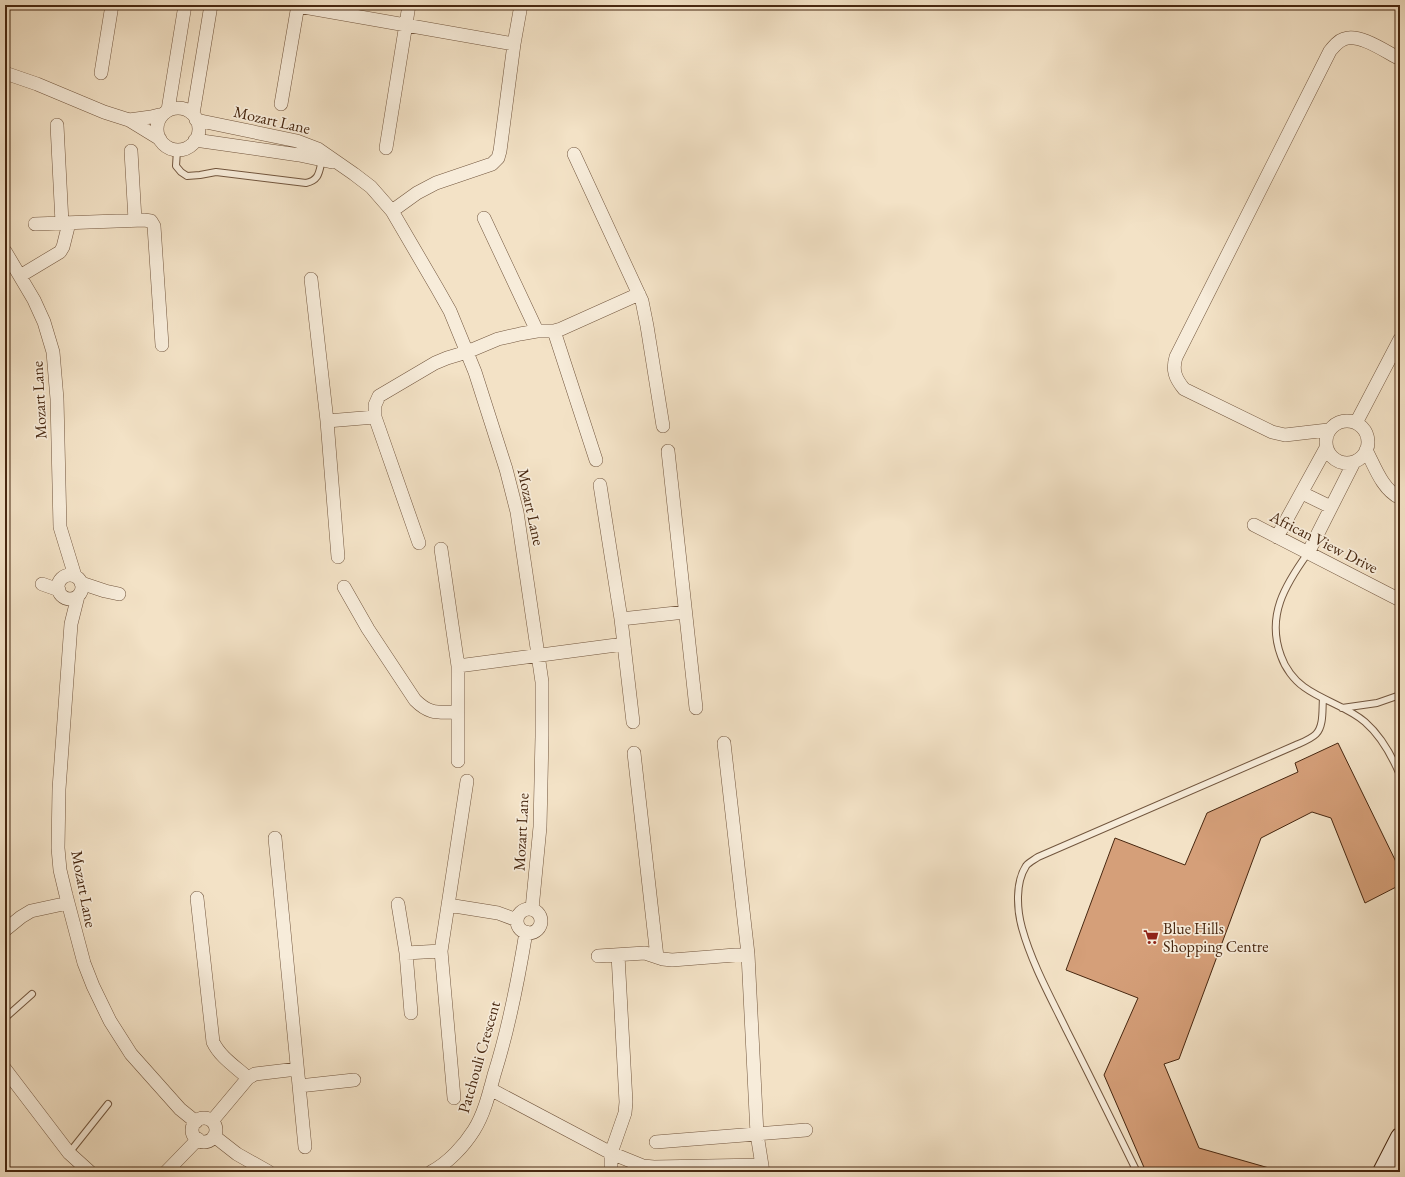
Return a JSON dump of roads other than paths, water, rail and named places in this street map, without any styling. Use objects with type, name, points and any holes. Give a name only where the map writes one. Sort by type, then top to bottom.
[{"type":"main road","points":[[1382,1172],[1400,1137]]},
{"type":"street","points":[[101,73],[112,5]]},
{"type":"street","points":[[129,120],[151,117],[165,112],[174,108],[181,108],[187,110],[194,117],[198,127],[198,134],[190,145],[177,150],[164,145],[157,133],[159,120],[165,112],[185,5]]},
{"type":"street","points":[[194,117],[211,5]]},
{"type":"street","points":[[386,148],[409,5]]},
{"type":"street","points":[[392,211],[417,193],[436,183],[485,168],[495,162],[500,151],[514,44],[521,5]]},
{"type":"street","points":[[281,104],[298,6],[514,44]]},
{"type":"street","points":[[1328,430],[1284,435],[1272,432],[1184,389],[1176,378],[1173,366],[1330,51],[1339,42],[1345,39],[1356,38],[1400,59]]},
{"type":"street","points":[[5,73],[37,84],[104,112],[129,120],[160,140]]},
{"type":"street","name":"Mozart Lane","points":[[194,117],[298,141],[318,149],[371,187],[392,211],[444,299],[467,352],[506,469],[517,512],[538,656],[542,700],[540,819],[532,909]]},
{"type":"street","points":[[20,276],[60,252],[63,247],[65,223],[57,124]]},
{"type":"street","name":"Mozart Lane","points":[[195,140],[299,155],[336,162]]},
{"type":"street","points":[[131,151],[134,220]]},
{"type":"street","points":[[574,154],[639,294],[647,326],[663,426]]},
{"type":"street","points":[[484,218],[537,331]]},
{"type":"street","points":[[34,224],[134,220],[151,221],[154,226],[162,345]]},
{"type":"street","name":"Mozart Lane","points":[[5,252],[39,310],[53,352],[57,399],[60,528],[70,557],[70,586]]},
{"type":"street","points":[[311,279],[327,421],[338,557]]},
{"type":"street","points":[[419,543],[375,417],[374,405],[382,393],[435,363],[447,358],[505,337],[537,331],[554,331],[566,327],[639,294]]},
{"type":"street","points":[[554,331],[596,460]]},
{"type":"street","points":[[1356,423],[1400,339]]},
{"type":"street","points":[[327,421],[375,417]]},
{"type":"street","points":[[1277,537],[1326,448],[1326,437],[1328,430],[1339,421],[1346,420],[1356,423],[1364,430],[1367,436],[1368,443],[1363,456],[1354,462],[1344,463],[1337,461],[1331,457],[1326,448]]},
{"type":"street","points":[[1366,450],[1386,487],[1400,498]]},
{"type":"street","points":[[668,451],[696,708]]},
{"type":"street","points":[[1308,553],[1354,462]]},
{"type":"street","points":[[600,485],[621,619],[633,722]]},
{"type":"street","points":[[1302,493],[1331,507]]},
{"type":"street","name":"African View Drive","points":[[1254,525],[1400,600]]},
{"type":"street","points":[[441,549],[458,666],[458,761]]},
{"type":"street","points":[[43,584],[70,586],[119,594]]},
{"type":"street","points":[[70,586],[71,624]]},
{"type":"street","points":[[70,586],[71,624]]},
{"type":"street","points":[[344,587],[368,629],[415,700],[423,708],[428,710],[439,712],[458,712]]},
{"type":"street","points":[[621,619],[685,612]]},
{"type":"street","name":"Mozart Lane","points":[[71,624],[58,832],[60,870],[68,903],[84,963],[110,1021],[131,1054],[180,1109],[196,1122]]},
{"type":"street","points":[[458,666],[624,644]]},
{"type":"street","points":[[490,1089],[611,1153],[643,1166],[762,1168],[757,1134],[748,954],[724,743]]},
{"type":"street","points":[[634,753],[657,957]]},
{"type":"street","points":[[454,1098],[442,951],[467,781]]},
{"type":"street","points":[[276,838],[305,1147]]},
{"type":"street","points":[[197,898],[213,1042],[216,1049],[248,1078]]},
{"type":"street","points":[[5,930],[31,911],[68,903]]},
{"type":"street","points":[[398,904],[406,953],[411,1013]]},
{"type":"street","points":[[448,905],[498,913],[517,920]]},
{"type":"street","points":[[532,909],[539,915],[541,922],[537,929],[526,932],[519,927],[517,920],[518,916],[523,910],[532,909]]},
{"type":"street","name":"Patchouli Crescent","points":[[430,1172],[448,1160],[468,1139],[479,1122],[506,1036],[526,932]]},
{"type":"street","points":[[406,953],[442,951]]},
{"type":"street","points":[[598,956],[641,952],[672,960],[748,954]]},
{"type":"street","points":[[611,1172],[611,1153],[625,1113],[626,1102],[618,955]]},
{"type":"street","points":[[5,1069],[69,1153],[90,1172]]},
{"type":"street","points":[[212,1121],[248,1078],[255,1074],[297,1069]]},
{"type":"street","points":[[299,1086],[354,1080]]},
{"type":"street","points":[[204,1118],[212,1121],[216,1127],[213,1138],[205,1142],[198,1139],[193,1133],[196,1122],[204,1118]]},
{"type":"street","points":[[656,1142],[806,1130]]},
{"type":"street","points":[[214,1136],[237,1154],[268,1172]]},
{"type":"street","points":[[166,1172],[198,1139]]},
{"type":"lane","points":[[177,150],[176,166],[187,176],[216,172],[306,183],[313,182],[317,177],[322,160]]},
{"type":"lane","points":[[1308,553],[1292,576],[1279,604],[1276,621],[1276,637],[1282,659],[1290,673],[1303,687],[1364,721],[1387,749],[1400,775]]},
{"type":"lane","points":[[1342,708],[1377,703],[1400,695]]},
{"type":"lane","points":[[1138,1172],[1048,991],[1022,928],[1018,898],[1026,866],[1038,857],[1310,738],[1316,734],[1320,726],[1323,699]]},
{"type":"lane","points":[[5,1018],[32,994]]},
{"type":"lane","points":[[69,1153],[108,1104]]},
{"type":"place","name":"Blue Hills Shopping Centre","points":[[1151,937]]}]
